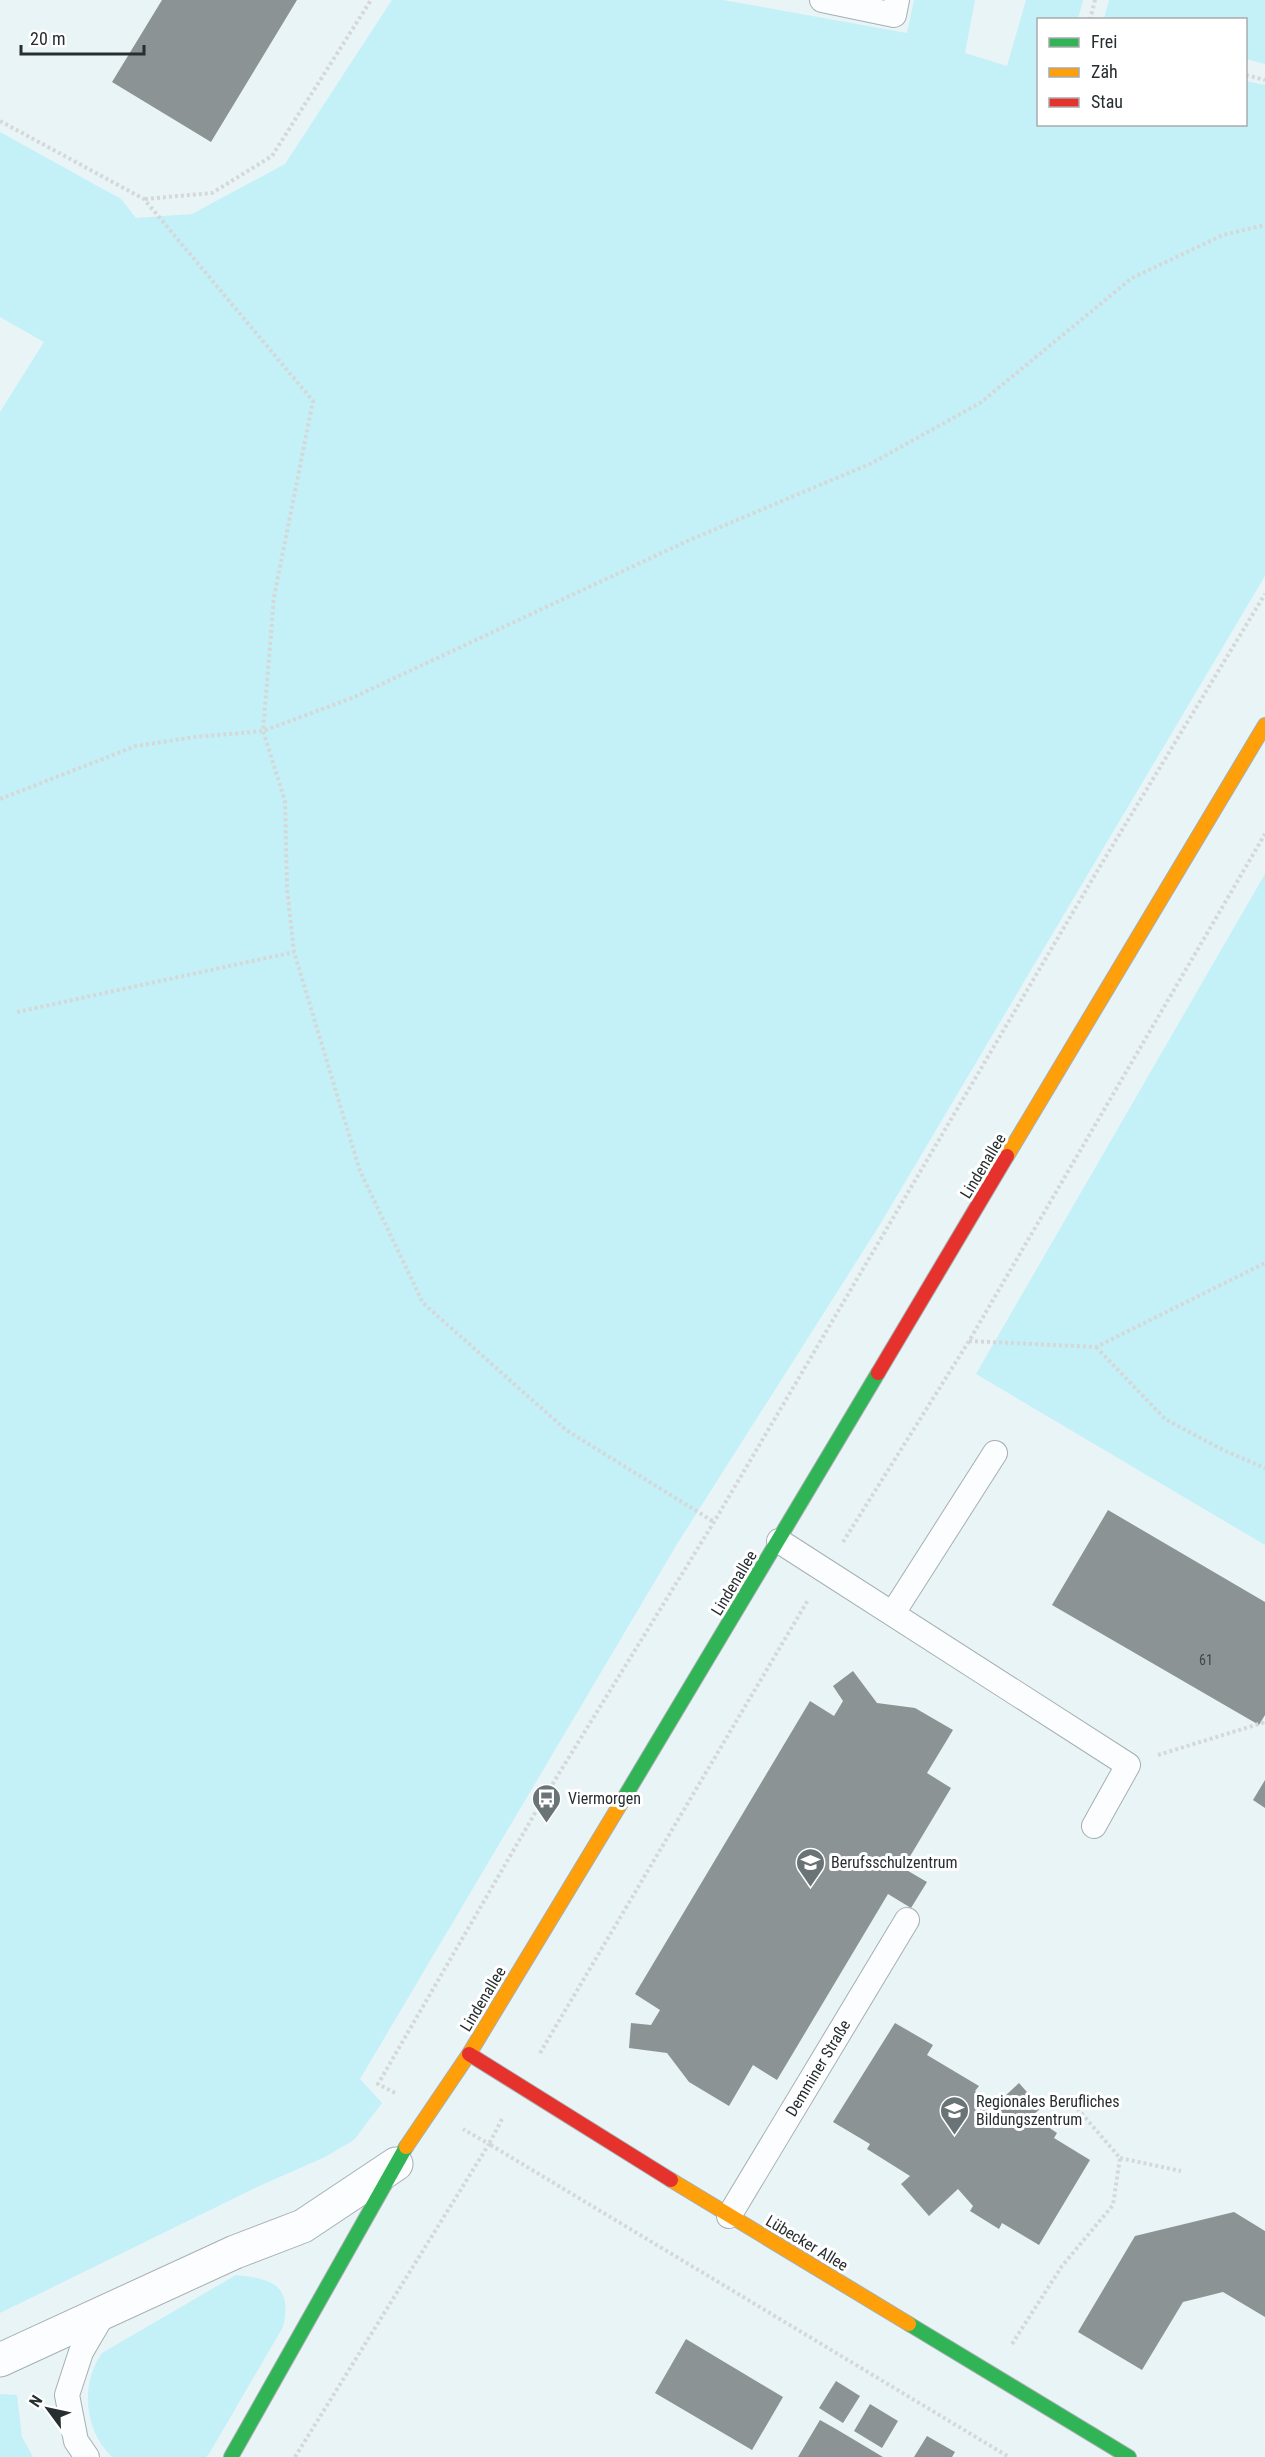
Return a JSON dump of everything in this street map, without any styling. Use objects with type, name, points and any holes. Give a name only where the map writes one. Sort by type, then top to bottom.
[{"type":"street","name":"Lindenallee","points":[[231,2457],[396,2164],[469,2054],[779,1540],[1265,725]]},
{"type":"street","name":"Lübecker Allee","points":[[469,2054],[729,2216],[1129,2457]]},
{"type":"street","points":[[0,2360],[235,2252],[303,2226],[396,2164]]},
{"type":"lane","points":[[822,0],[894,15],[897,0]]},
{"type":"lane","points":[[893,1613],[995,1453]]},
{"type":"lane","points":[[779,1540],[1128,1765],[1095,1826]]},
{"type":"lane","name":"Demminer Straße","points":[[729,2216],[908,1920]]},
{"type":"lane","points":[[87,2457],[76,2440],[67,2395],[81,2352],[105,2311]]},
{"type":"path","points":[[144,199],[212,193],[272,156],[371,0]]},
{"type":"path","points":[[1090,18],[1095,0]]},
{"type":"path","points":[[1247,76],[1265,80]]},
{"type":"path","points":[[0,121],[144,199],[313,401],[274,597],[263,731],[285,801],[287,888],[294,952],[360,1171],[423,1303],[566,1430],[714,1522]]},
{"type":"path","points":[[0,799],[136,746],[195,737],[263,731],[352,698],[685,542],[872,463],[980,403],[1132,278],[1223,236],[1265,225]]},
{"type":"path","points":[[1009,2457],[489,2144],[430,2110],[378,2084],[542,1801],[714,1522],[1099,868],[1265,594]]},
{"type":"path","points":[[295,2457],[489,2144],[519,2087],[826,1570],[969,1341],[1265,834]]},
{"type":"path","points":[[17,1012],[294,952]]},
{"type":"path","points":[[969,1341],[1096,1347],[1265,1263]]},
{"type":"path","points":[[1096,1347],[1166,1419],[1223,1450],[1265,1468]]},
{"type":"path","points":[[1128,1765],[1262,1723],[1265,1720]]},
{"type":"path","points":[[1077,2108],[1120,2158],[1181,2170]]},
{"type":"path","points":[[992,2375],[1062,2266],[1113,2205],[1120,2158]]},
{"type":"shaded area","points":[[392,0],[723,0],[907,33],[914,0],[975,0],[965,53],[1007,66],[1026,0],[1083,0],[1078,18],[1037,18],[1037,126],[1247,126],[1247,81],[1265,85],[1265,576],[879,1226],[677,1544],[360,2079],[382,2103],[354,2140],[325,2157],[257,2187],[0,2313],[0,412],[44,342],[0,317],[0,132],[121,199],[136,218],[192,214],[285,164]]},
{"type":"shaded area","points":[[1109,0],[1265,0],[1265,64],[1247,59],[1247,18],[1104,18]]},
{"type":"shaded area","points":[[1265,874],[1265,1545],[976,1374]]},
{"type":"shaded area","points":[[236,2275],[260,2279],[276,2286],[285,2301],[283,2327],[209,2454],[206,2457],[112,2457],[96,2434],[88,2406],[90,2379],[102,2353]]},
{"type":"shaded area","points":[[0,2394],[17,2395],[22,2437],[33,2457],[0,2457]]},
{"type":"building","points":[[162,0],[297,0],[211,142],[112,82]]},
{"type":"building","points":[[1108,1510],[1265,1602],[1265,1715],[1259,1725],[1052,1605]]},
{"type":"building","name":"Berufsschulzentrum","points":[[853,1671],[877,1703],[915,1708],[953,1730],[927,1773],[951,1788],[903,1868],[927,1882],[911,1908],[888,1894],[777,2080],[753,2065],[729,2106],[689,2082],[667,2053],[629,2048],[631,2023],[651,2025],[660,2010],[635,1994],[810,1701],[834,1716],[843,1701],[833,1686]]},
{"type":"building","points":[[1265,1780],[1265,1808],[1253,1800]]},
{"type":"building","name":"Regionales Berufliches Bildungszentrum","points":[[895,2023],[933,2045],[927,2055],[979,2086],[975,2091],[992,2108],[1019,2083],[1041,2108],[1032,2116],[1057,2133],[1054,2138],[1090,2160],[1039,2245],[1002,2223],[999,2229],[970,2211],[973,2206],[958,2189],[929,2216],[901,2184],[910,2176],[867,2149],[870,2144],[833,2122]]},
{"type":"building","points":[[1234,2212],[1265,2231],[1265,2317],[1223,2292],[1183,2302],[1142,2370],[1078,2332],[1135,2236]]},
{"type":"building","points":[[686,2339],[783,2397],[752,2450],[655,2393]]},
{"type":"building","points":[[836,2381],[860,2396],[843,2423],[819,2408]]},
{"type":"building","points":[[870,2404],[898,2421],[882,2448],[854,2431]]},
{"type":"building","points":[[820,2420],[836,2429],[883,2457],[798,2457]]},
{"type":"building","points":[[927,2436],[955,2452],[952,2457],[914,2457]]},
{"type":"traffic: fast","points":[[621,1803],[878,1373]]},
{"type":"traffic: fast","points":[[231,2457],[406,2147]]},
{"type":"traffic: fast","points":[[909,2324],[1129,2457]]},
{"type":"traffic: slow","points":[[1007,1156],[1265,725]]},
{"type":"traffic: slow","points":[[406,2147],[469,2054],[621,1803]]},
{"type":"traffic: slow","points":[[671,2180],[909,2324]]},
{"type":"traffic: jam","points":[[878,1373],[1007,1156]]},
{"type":"traffic: jam","points":[[469,2054],[671,2180]]},
{"type":"place","name":"Viermorgen","points":[[547,1824]]},
{"type":"place","name":"Berufsschulzentrum","points":[[810,1888]]},
{"type":"place","name":"Regionales Berufliches Bildungszentrum","points":[[955,2136]]}]
